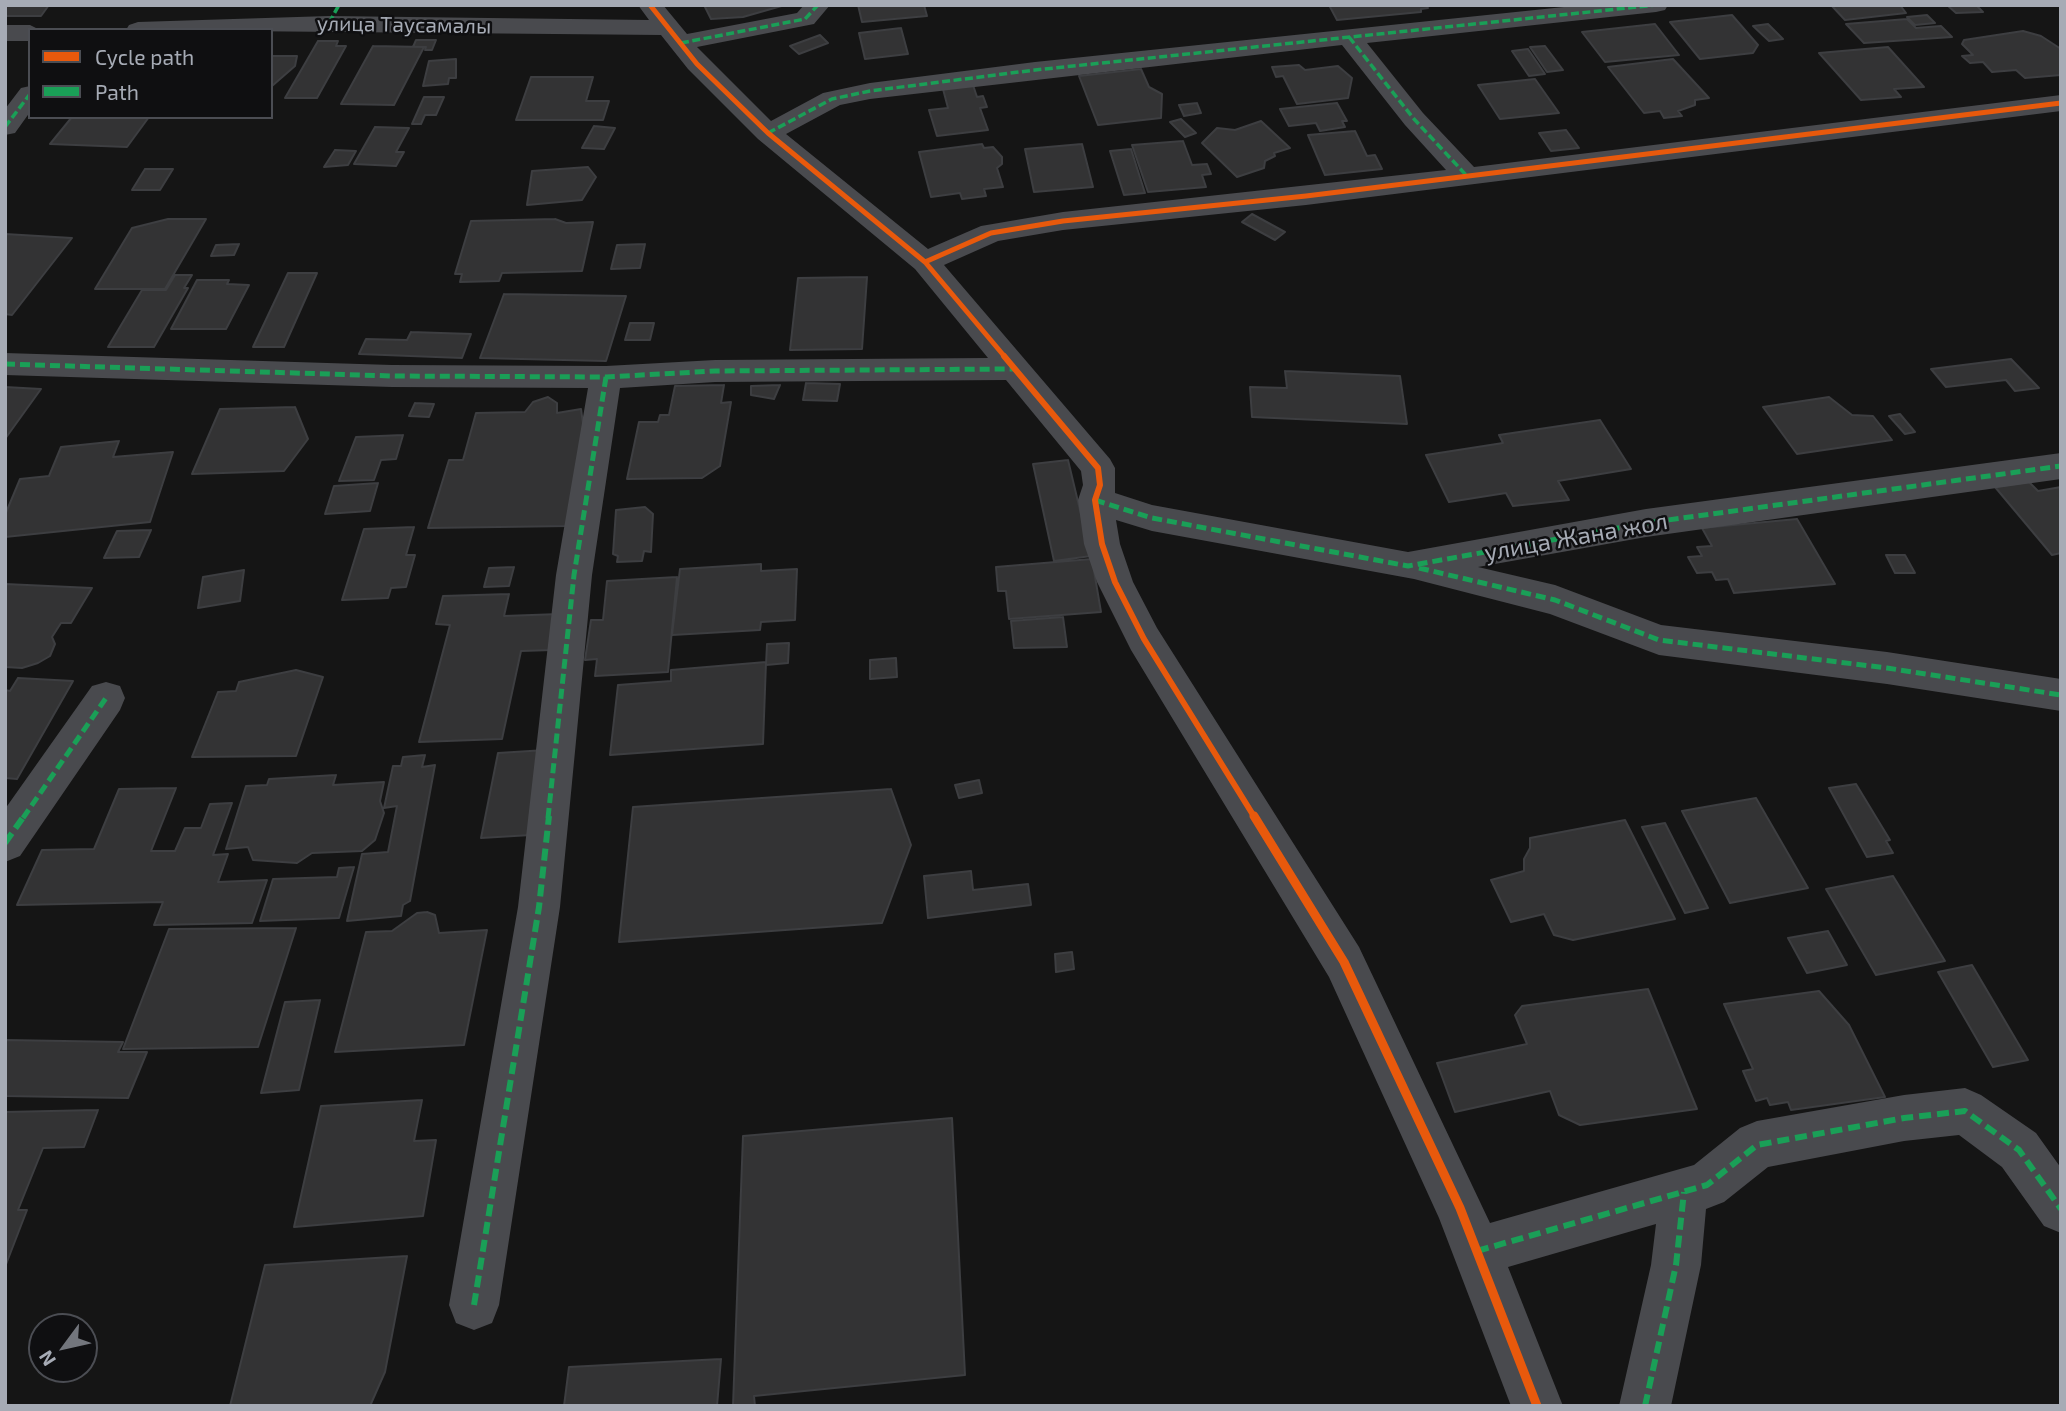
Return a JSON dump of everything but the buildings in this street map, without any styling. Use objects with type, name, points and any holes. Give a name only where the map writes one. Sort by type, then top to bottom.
[{"type":"street","name":"улица Таусамалы","points":[[162,28],[334,14],[667,25],[805,19],[818,5]]},
{"type":"street","points":[[768,133],[832,99],[870,91],[1656,5]]},
{"type":"street","points":[[667,25],[697,64],[768,133],[925,262],[1098,468],[1100,485],[1095,500],[1102,544],[1115,582],[1144,639],[1345,962],[1460,1208],[1537,1406]]},
{"type":"street","points":[[5,33],[28,33]]},
{"type":"street","points":[[1349,37],[1414,119],[1466,175]]},
{"type":"street","points":[[5,127],[28,97]]},
{"type":"street","points":[[925,262],[991,233],[1039,225],[2061,103]]},
{"type":"street","points":[[5,364],[392,376],[606,377],[715,372],[1013,369]]},
{"type":"street","points":[[474,1305],[539,907],[574,575],[606,377]]},
{"type":"street","name":"улица Жана жол","points":[[1095,500],[1165,521],[1408,565],[1646,523],[2061,466]]},
{"type":"street","points":[[1408,565],[1555,600],[1659,640],[1887,668],[2061,695]]},
{"type":"street","points":[[5,843],[106,698]]},
{"type":"street","points":[[1477,1251],[1707,1185],[1757,1145],[1904,1118],[1965,1111],[2019,1150],[2061,1209]]},
{"type":"street","points":[[1645,1406],[1676,1265],[1684,1192]]},
{"type":"marked path","points":[[329,23],[339,5]]},
{"type":"marked path","points":[[681,43],[805,19],[818,5]]},
{"type":"marked path","points":[[768,133],[832,99],[870,91],[1035,70],[1656,5]]},
{"type":"marked path","points":[[1349,37],[1414,119],[1466,175]]},
{"type":"marked path","points":[[5,127],[28,97]]},
{"type":"marked path","points":[[5,364],[392,376],[606,377],[715,371],[1013,369]]},
{"type":"marked path","points":[[474,1305],[539,907],[574,575],[606,377]]},
{"type":"marked path","points":[[1095,500],[1152,518],[1408,566],[1646,523],[2061,466]]},
{"type":"marked path","points":[[1419,568],[1555,600],[1659,640],[1887,668],[2061,695]]},
{"type":"marked path","points":[[5,843],[106,698]]},
{"type":"marked path","points":[[1477,1251],[1707,1185],[1757,1145],[1904,1118],[1965,1111],[2019,1150],[2061,1209]]},
{"type":"marked path","points":[[1645,1406],[1676,1265],[1684,1192]]},
{"type":"cycle path","points":[[650,5],[697,64],[768,133],[925,262],[1098,468],[1100,485],[1095,500],[1102,544],[1115,582],[1144,639],[1344,962],[1460,1208],[1537,1406]]},
{"type":"cycle path","points":[[925,262],[991,233],[1063,221],[1306,196],[2061,103]]}]
